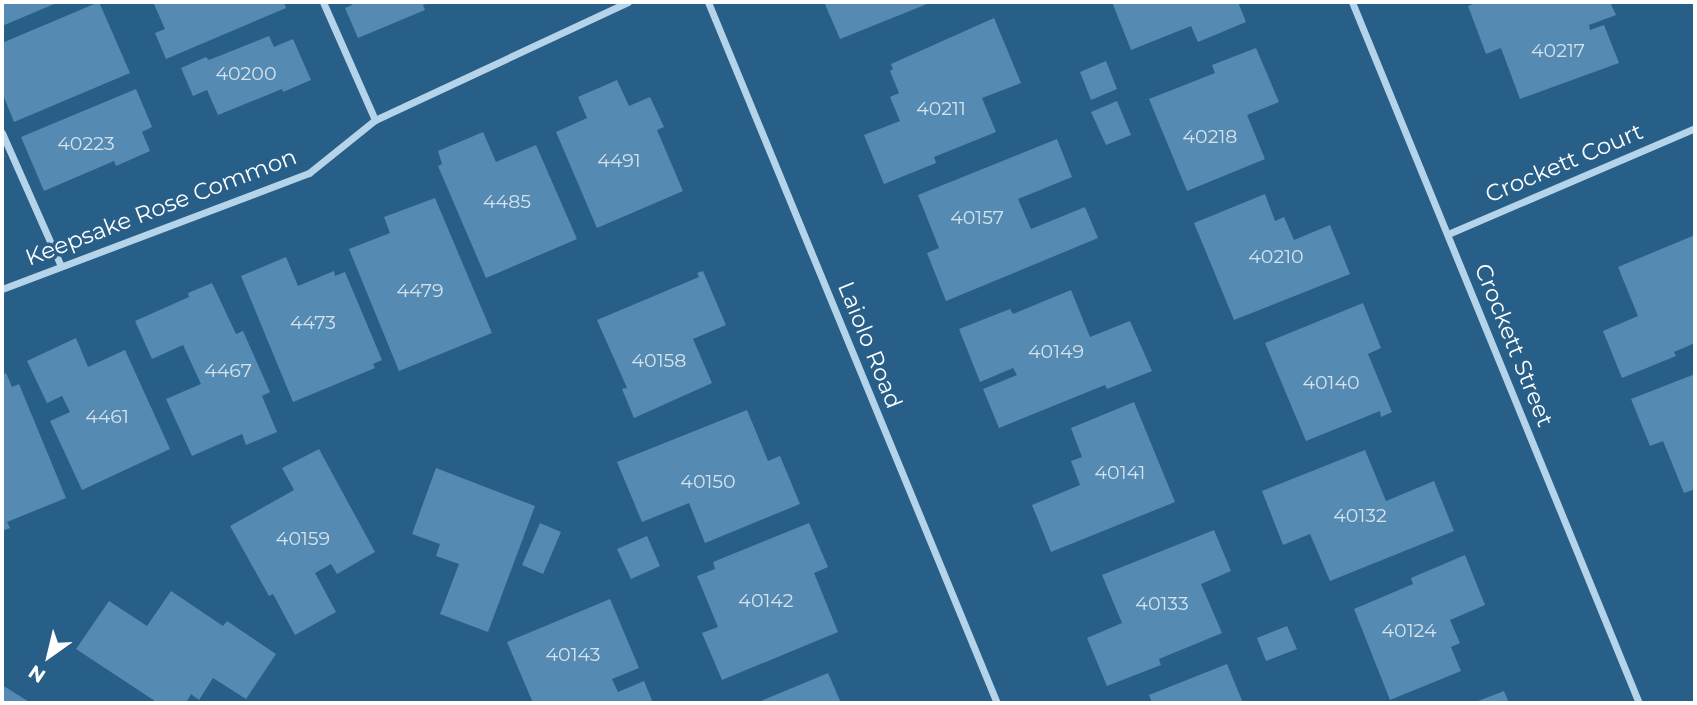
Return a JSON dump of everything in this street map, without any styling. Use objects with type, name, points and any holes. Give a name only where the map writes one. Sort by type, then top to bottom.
[{"type":"street","points":[[323,2],[375,120]]},
{"type":"street","name":"Keepsake Rose Common","points":[[2,289],[309,173],[375,120],[628,2]]},
{"type":"street","name":"Laiolo Road","points":[[708,2],[997,703]]},
{"type":"street","name":"Crockett Street","points":[[1353,2],[1639,703]]},
{"type":"street","name":"Crockett Court","points":[[1448,234],[1695,128]]},
{"type":"street","points":[[2,133],[61,266]]},
{"type":"building","points":[[2,2],[59,2],[2,26]]},
{"type":"building","points":[[99,2],[130,73],[14,122],[2,92],[2,43]]},
{"type":"building","points":[[153,2],[284,2],[286,8],[166,59],[155,33],[165,29]]},
{"type":"building","points":[[350,2],[432,2],[423,5],[425,10],[358,38],[345,8],[352,5]]},
{"type":"building","points":[[824,2],[932,2],[840,39]]},
{"type":"building","points":[[1112,2],[1238,2],[1246,22],[1198,42],[1191,26],[1131,50]]},
{"type":"building","points":[[1478,2],[1610,2],[1616,15],[1589,25],[1590,30],[1604,25],[1619,63],[1520,99],[1501,48],[1486,54],[1468,6]]},
{"type":"building","points":[[994,18],[1021,83],[982,98],[996,132],[934,157],[936,163],[884,184],[864,135],[900,121],[890,97],[899,93],[890,71],[893,69],[891,64]]},
{"type":"building","points":[[269,36],[274,47],[293,39],[311,80],[218,115],[207,90],[193,96],[181,68]]},
{"type":"building","points":[[1256,48],[1279,102],[1247,115],[1265,159],[1187,191],[1149,99],[1215,73],[1212,65]]},
{"type":"building","points":[[1106,61],[1117,89],[1091,100],[1080,72]]},
{"type":"building","points":[[617,80],[629,106],[650,97],[664,127],[657,130],[683,191],[597,228],[556,132],[587,118],[578,97]]},
{"type":"building","points":[[136,89],[152,127],[142,132],[150,151],[116,166],[114,161],[44,191],[21,137]]},
{"type":"building","points":[[1117,101],[1131,135],[1106,145],[1091,112]]},
{"type":"building","points":[[483,132],[496,162],[536,145],[577,239],[486,278],[438,166],[442,164],[438,151]]},
{"type":"building","points":[[1057,139],[1072,177],[1018,199],[1031,229],[1085,207],[1098,238],[946,301],[927,253],[939,248],[918,195]]},
{"type":"building","points":[[1265,194],[1275,221],[1284,217],[1294,240],[1330,225],[1350,274],[1234,320],[1194,223]]},
{"type":"building","points":[[435,198],[492,333],[399,371],[349,249],[390,233],[384,217]]},
{"type":"building","points":[[1695,235],[1695,343],[1674,352],[1676,356],[1622,378],[1603,331],[1638,316],[1618,267]]},
{"type":"building","points":[[286,257],[298,286],[334,271],[335,276],[345,272],[382,360],[373,364],[375,368],[293,402],[241,276]]},
{"type":"building","points":[[703,271],[726,325],[693,339],[712,383],[634,418],[622,389],[627,388],[597,320],[699,277],[697,273]]},
{"type":"building","points":[[212,283],[236,334],[243,331],[270,392],[262,396],[277,432],[246,445],[242,434],[192,456],[166,399],[201,384],[183,345],[152,359],[135,321],[189,297],[188,293]]},
{"type":"building","points":[[1071,290],[1090,337],[1130,321],[1152,371],[1107,389],[1105,385],[999,428],[983,389],[1017,375],[1013,368],[980,382],[959,329],[1010,309],[1013,314]]},
{"type":"building","points":[[1363,303],[1381,348],[1368,354],[1392,412],[1381,417],[1380,411],[1306,441],[1265,343]]},
{"type":"building","points":[[76,338],[88,367],[125,350],[170,449],[82,490],[50,421],[70,412],[62,396],[47,403],[27,361]]},
{"type":"building","points":[[6,373],[12,387],[19,384],[66,498],[7,522],[10,528],[2,531],[2,375]]},
{"type":"building","points":[[1695,374],[1695,489],[1684,493],[1663,441],[1650,446],[1631,399]]},
{"type":"building","points":[[1134,402],[1175,502],[1051,552],[1032,505],[1080,485],[1071,461],[1082,457],[1071,428]]},
{"type":"building","points":[[747,410],[768,461],[780,456],[800,504],[705,543],[689,503],[642,522],[617,462]]},
{"type":"building","points":[[319,449],[375,552],[337,574],[331,564],[315,573],[336,612],[295,635],[273,594],[269,596],[230,526],[294,490],[282,468]]},
{"type":"building","points":[[1365,450],[1386,501],[1434,481],[1454,531],[1330,581],[1310,534],[1283,545],[1262,491]]},
{"type":"building","points":[[436,468],[535,506],[488,632],[440,614],[459,564],[436,556],[440,544],[412,534]]},
{"type":"building","points":[[540,523],[561,532],[543,574],[522,565]]},
{"type":"building","points":[[809,523],[828,567],[814,573],[838,632],[722,680],[702,633],[718,627],[697,576],[715,569],[713,562]]},
{"type":"building","points":[[1214,530],[1231,571],[1201,584],[1222,633],[1159,659],[1161,665],[1107,686],[1087,638],[1122,623],[1102,575]]},
{"type":"building","points":[[647,536],[660,566],[631,579],[617,549]]},
{"type":"building","points":[[1465,555],[1485,605],[1450,620],[1460,643],[1451,647],[1461,671],[1390,700],[1354,609],[1413,584],[1411,578]]},
{"type":"building","points":[[171,591],[223,626],[227,621],[276,654],[246,699],[213,678],[199,700],[191,694],[186,703],[158,703],[76,649],[109,601],[147,626]]},
{"type":"building","points":[[610,599],[639,668],[612,679],[618,692],[644,681],[653,703],[533,703],[507,642]]},
{"type":"building","points":[[1287,626],[1297,649],[1266,661],[1257,638]]},
{"type":"building","points":[[1227,664],[1243,703],[1152,703],[1149,695]]},
{"type":"building","points":[[828,673],[841,703],[756,703]]},
{"type":"building","points":[[2,685],[31,703],[2,703]]},
{"type":"building","points":[[1504,691],[1509,703],[1473,703]]}]
